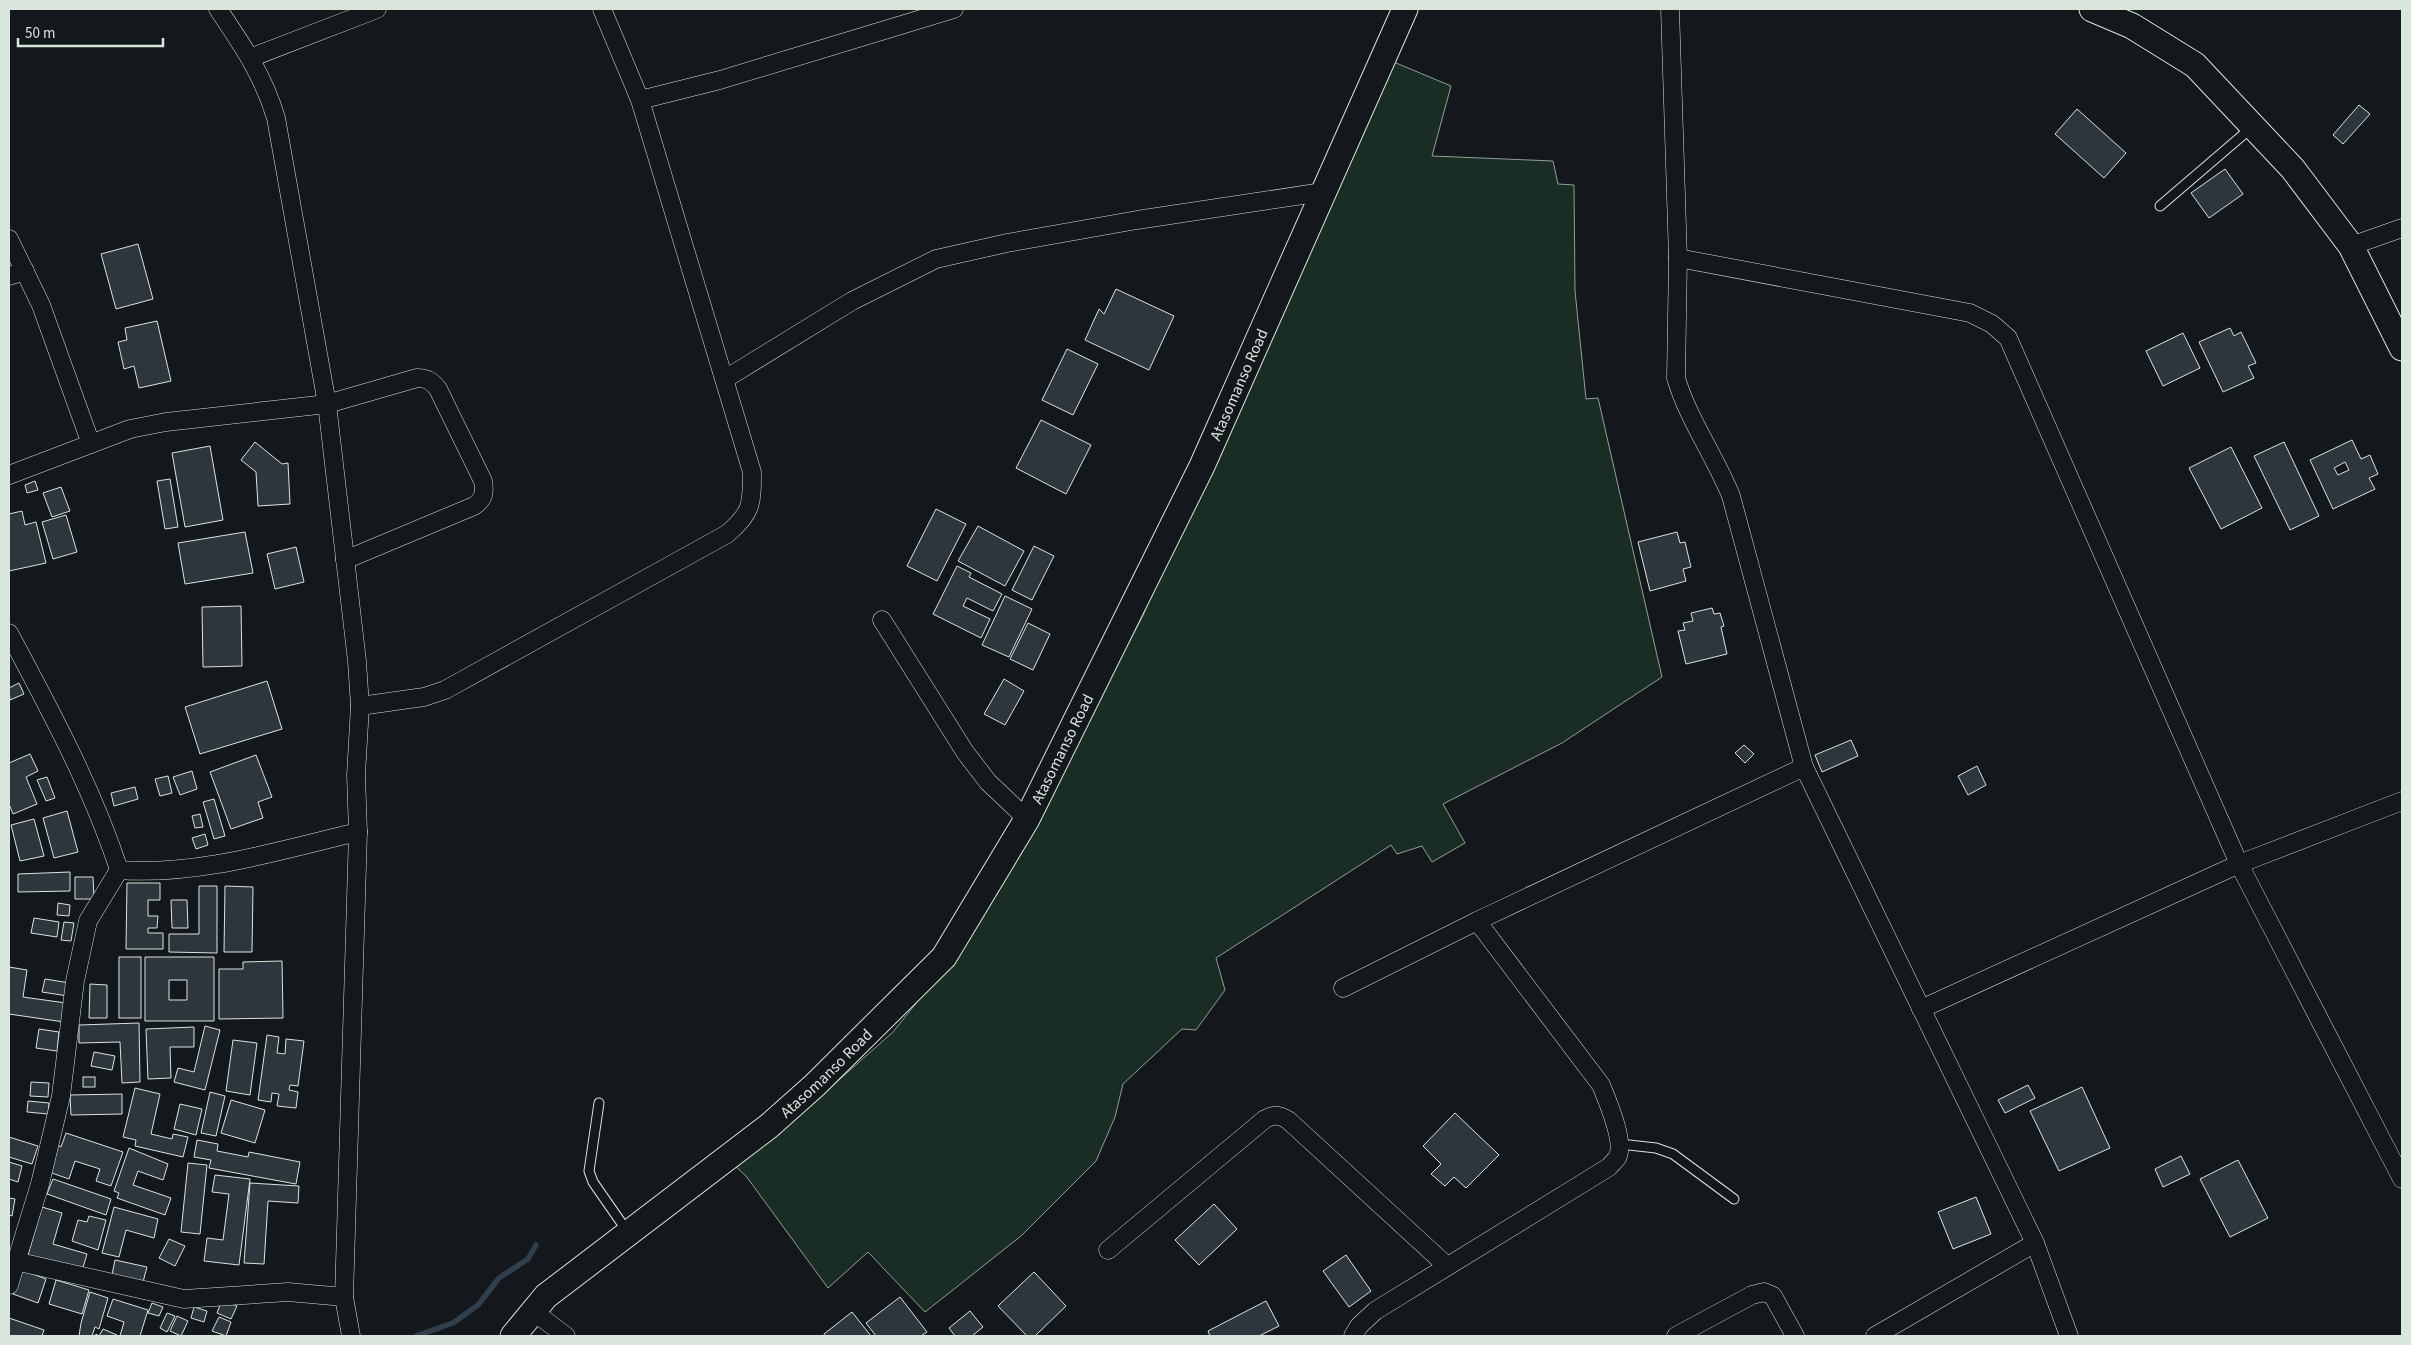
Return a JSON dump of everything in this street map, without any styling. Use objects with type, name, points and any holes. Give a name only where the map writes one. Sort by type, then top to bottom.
[{"type":"street","points":[[218,9],[250,58],[268,92],[276,118],[327,404],[360,706],[356,775],[358,832],[344,1297],[351,1336]]},
{"type":"street","points":[[250,58],[377,9]]},
{"type":"street","points":[[360,706],[424,696],[445,690],[727,534],[744,520],[752,500],[752,472],[640,100],[602,9]]},
{"type":"street","points":[[640,100],[720,80],[954,9]]},
{"type":"street","name":"Atasomanso Road","points":[[513,1336],[546,1296],[769,1126],[815,1085],[944,956],[1027,819],[1202,466],[1405,9]]},
{"type":"street","points":[[1670,9],[1678,258],[1676,378],[1680,393],[1722,473],[1731,496],[1804,767],[2035,1243],[2069,1336]]},
{"type":"street","points":[[2092,9],[2132,26],[2195,65],[2293,169],[2351,246],[2402,348]]},
{"type":"street","points":[[725,379],[852,301],[936,258],[1007,243],[1137,220],[1323,192]]},
{"type":"street","points":[[2351,246],[2402,228]]},
{"type":"street","points":[[9,239],[17,273],[41,305],[91,444]]},
{"type":"street","points":[[1678,258],[1970,313],[1992,324],[2008,338],[2239,864],[2402,1179]]},
{"type":"street","points":[[9,475],[130,430],[166,422],[327,404],[417,378],[425,378],[432,382],[483,481],[485,490],[482,500],[474,506],[345,560]]},
{"type":"street","points":[[882,620],[965,752],[988,782],[1027,819]]},
{"type":"street","points":[[9,633],[63,735],[108,839],[119,870]]},
{"type":"street","points":[[1343,988],[1477,921],[1804,767]]},
{"type":"street","points":[[1920,1009],[2239,864],[2402,801]]},
{"type":"street","points":[[119,870],[159,871],[235,861],[358,832]]},
{"type":"street","points":[[9,1284],[40,1184],[61,1096],[75,980],[88,921],[119,870]]},
{"type":"street","points":[[1353,1336],[1359,1326],[1375,1311],[1609,1167],[1618,1157],[1620,1144],[1611,1109],[1601,1085],[1477,921]]},
{"type":"street","points":[[1108,1250],[1264,1119],[1279,1115],[1288,1120],[1447,1266]]},
{"type":"street","points":[[1875,1336],[2035,1243]]},
{"type":"street","points":[[15,1261],[184,1298],[288,1292],[344,1297]]},
{"type":"street","points":[[1676,1336],[1752,1295],[1764,1292],[1773,1296],[1795,1336]]},
{"type":"street","points":[[534,1312],[566,1336]]},
{"type":"lane","points":[[2160,206],[2253,126]]},
{"type":"lane","points":[[599,1103],[589,1171],[593,1182],[628,1234]]},
{"type":"lane","points":[[1620,1144],[1656,1148],[1673,1154],[1734,1199]]},
{"type":"green space","points":[[1389,60],[1451,86],[1432,156],[1553,161],[1558,184],[1574,185],[1575,291],[1586,399],[1598,398],[1662,677],[1562,743],[1443,804],[1465,843],[1432,862],[1422,846],[1397,854],[1391,845],[1216,958],[1225,990],[1196,1030],[1182,1029],[1123,1084],[1115,1117],[1096,1161],[1021,1236],[925,1312],[868,1252],[828,1288],[746,1176],[732,1163],[796,1118],[893,1032],[954,956],[1053,790],[1143,615]]},
{"type":"building","points":[[2359,105],[2370,114],[2343,144],[2333,135]]},
{"type":"building","points":[[2077,109],[2126,153],[2104,178],[2055,134]]},
{"type":"building","points":[[2225,169],[2243,194],[2209,218],[2191,193]]},
{"type":"building","points":[[138,244],[153,299],[116,309],[101,254]]},
{"type":"building","points":[[1116,289],[1174,316],[1149,370],[1085,340],[1099,309],[1104,314]]},
{"type":"building","points":[[157,321],[171,381],[139,388],[134,366],[124,369],[118,342],[127,340],[125,328]]},
{"type":"building","points":[[2230,328],[2234,336],[2241,332],[2256,363],[2248,366],[2254,378],[2223,392],[2199,342]]},
{"type":"building","points":[[2183,333],[2200,368],[2163,386],[2146,351]]},
{"type":"building","points":[[1067,349],[1098,364],[1073,415],[1042,400]]},
{"type":"building","points":[[1041,420],[1091,445],[1066,494],[1016,468]]},
{"type":"building","points":[[2352,440],[2361,459],[2370,455],[2378,474],[2369,478],[2375,489],[2333,509],[2310,460]],"holes":[[[2345,462],[2349,470],[2338,475],[2334,468]]]},
{"type":"building","points":[[255,442],[282,464],[288,463],[290,504],[258,506],[256,472],[241,460]]},
{"type":"building","points":[[2284,442],[2319,516],[2290,530],[2254,456]]},
{"type":"building","points":[[210,446],[223,520],[185,527],[172,453]]},
{"type":"building","points":[[2231,447],[2262,508],[2221,529],[2189,468]]},
{"type":"building","points":[[170,479],[178,527],[165,529],[157,481]]},
{"type":"building","points":[[35,481],[38,490],[27,493],[25,485]]},
{"type":"building","points":[[61,487],[70,511],[52,517],[43,493]]},
{"type":"building","points":[[936,509],[966,524],[937,581],[907,566]]},
{"type":"building","points":[[22,511],[25,525],[36,522],[46,563],[9,571],[9,514]]},
{"type":"building","points":[[66,515],[77,552],[53,559],[42,522]]},
{"type":"building","points":[[978,526],[1024,551],[1005,586],[958,561]]},
{"type":"building","points":[[245,532],[253,573],[185,584],[178,543]]},
{"type":"building","points":[[1677,532],[1680,543],[1685,542],[1691,567],[1683,569],[1686,581],[1650,591],[1638,542]]},
{"type":"building","points":[[1034,546],[1054,556],[1032,600],[1012,590]]},
{"type":"building","points":[[296,547],[304,582],[275,589],[267,554]]},
{"type":"building","points":[[957,566],[971,573],[969,577],[1002,594],[993,611],[967,598],[963,606],[990,619],[981,638],[933,614]]},
{"type":"building","points":[[1005,596],[1032,609],[1009,657],[982,645]]},
{"type":"building","points":[[241,606],[242,666],[203,667],[202,607]]},
{"type":"building","points":[[1712,608],[1714,614],[1720,613],[1724,626],[1721,627],[1727,654],[1686,664],[1678,631],[1685,630],[1683,623],[1693,621],[1691,613]]},
{"type":"building","points":[[1028,623],[1050,634],[1033,670],[1010,659]]},
{"type":"building","points":[[1004,679],[1024,691],[1005,725],[984,714]]},
{"type":"building","points":[[267,681],[282,729],[200,754],[185,707]]},
{"type":"building","points":[[19,683],[24,694],[10,700],[9,688]]},
{"type":"building","points":[[1851,740],[1858,756],[1822,772],[1815,755]]},
{"type":"building","points":[[1744,745],[1754,754],[1745,763],[1735,753]]},
{"type":"building","points":[[30,754],[38,771],[26,777],[37,804],[13,814],[9,804],[9,763]]},
{"type":"building","points":[[256,755],[272,797],[258,802],[263,818],[231,829],[210,772]]},
{"type":"building","points":[[1977,766],[1986,785],[1968,795],[1958,776]]},
{"type":"building","points":[[192,771],[197,789],[180,795],[173,777]]},
{"type":"building","points":[[168,776],[172,793],[160,796],[155,779]]},
{"type":"building","points":[[47,777],[55,798],[46,801],[37,780]]},
{"type":"building","points":[[135,787],[138,799],[114,806],[111,793]]},
{"type":"building","points":[[214,799],[225,836],[214,839],[203,802]]},
{"type":"building","points":[[67,811],[78,852],[54,858],[43,818]]},
{"type":"building","points":[[200,814],[203,827],[195,828],[192,816]]},
{"type":"building","points":[[34,819],[44,856],[20,861],[11,825]]},
{"type":"building","points":[[205,834],[208,845],[196,849],[192,838]]},
{"type":"building","points":[[70,872],[70,891],[18,892],[18,874]]},
{"type":"building","points":[[75,877],[93,877],[94,899],[75,899]]},
{"type":"building","points":[[127,883],[160,883],[160,900],[148,900],[148,916],[158,916],[157,928],[148,928],[148,933],[163,933],[163,949],[126,949]]},
{"type":"building","points":[[199,886],[217,886],[217,953],[169,952],[169,934],[199,934]]},
{"type":"building","points":[[225,886],[253,887],[252,952],[224,952]]},
{"type":"building","points":[[171,900],[187,900],[188,928],[172,928]]},
{"type":"building","points":[[58,903],[70,905],[69,916],[57,915]]},
{"type":"building","points":[[34,918],[59,922],[57,937],[31,933]]},
{"type":"building","points":[[64,922],[74,923],[71,941],[61,940]]},
{"type":"building","points":[[119,957],[141,957],[141,1018],[119,1018]]},
{"type":"building","points":[[145,957],[214,957],[214,1021],[145,1021]],"holes":[[[169,980],[187,980],[187,1000],[169,1000]]]},
{"type":"building","points":[[282,961],[283,1018],[219,1019],[219,969],[243,969],[243,962]]},
{"type":"building","points":[[9,967],[27,970],[23,997],[66,1003],[64,1022],[9,1014]]},
{"type":"building","points":[[45,979],[70,983],[68,996],[42,992]]},
{"type":"building","points":[[90,984],[107,985],[107,1018],[89,1018]]},
{"type":"building","points":[[139,1023],[140,1082],[122,1083],[120,1042],[79,1043],[79,1025]]},
{"type":"building","points":[[205,1026],[220,1030],[205,1090],[174,1082],[178,1068],[194,1072]]},
{"type":"building","points":[[194,1027],[194,1047],[170,1047],[171,1078],[148,1079],[146,1029]]},
{"type":"building","points":[[39,1029],[59,1032],[57,1051],[36,1048]]},
{"type":"building","points":[[267,1035],[279,1037],[277,1053],[285,1054],[286,1039],[304,1041],[298,1086],[290,1085],[289,1090],[298,1092],[296,1108],[277,1106],[279,1094],[272,1093],[271,1102],[258,1100]]},
{"type":"building","points":[[233,1040],[257,1043],[250,1095],[226,1091]]},
{"type":"building","points":[[94,1052],[115,1056],[112,1070],[91,1066]]},
{"type":"building","points":[[83,1077],[95,1077],[95,1087],[83,1087]]},
{"type":"building","points":[[31,1082],[49,1083],[48,1097],[30,1096]]},
{"type":"building","points":[[2028,1085],[2035,1098],[2005,1113],[1998,1100]]},
{"type":"building","points":[[2082,1087],[2110,1148],[2059,1171],[2030,1111]]},
{"type":"building","points":[[135,1088],[160,1094],[151,1134],[172,1139],[173,1134],[188,1137],[183,1157],[135,1146],[136,1140],[123,1137]]},
{"type":"building","points":[[210,1092],[225,1096],[216,1136],[201,1133]]},
{"type":"building","points":[[122,1094],[122,1114],[71,1115],[70,1095]]},
{"type":"building","points":[[231,1100],[265,1110],[255,1143],[221,1133]]},
{"type":"building","points":[[28,1101],[49,1103],[48,1114],[27,1112]]},
{"type":"building","points":[[180,1104],[202,1109],[196,1135],[174,1129]]},
{"type":"building","points":[[1455,1113],[1499,1155],[1466,1188],[1454,1177],[1445,1186],[1431,1174],[1441,1164],[1423,1146]]},
{"type":"building","points":[[66,1133],[123,1152],[111,1186],[96,1181],[100,1169],[75,1161],[69,1179],[49,1172],[58,1145],[61,1147]]},
{"type":"building","points":[[9,1137],[38,1146],[32,1164],[9,1157]]},
{"type":"building","points":[[197,1140],[218,1144],[217,1151],[248,1157],[249,1152],[300,1162],[296,1184],[209,1168],[211,1160],[194,1157]]},
{"type":"building","points":[[129,1148],[168,1164],[163,1180],[138,1171],[133,1185],[171,1198],[165,1215],[117,1198],[119,1193],[114,1191]]},
{"type":"building","points":[[2181,1156],[2190,1174],[2163,1187],[2155,1169]]},
{"type":"building","points":[[2238,1160],[2268,1218],[2230,1237],[2200,1179]]},
{"type":"building","points":[[9,1162],[22,1166],[18,1182],[9,1179]]},
{"type":"building","points":[[188,1163],[207,1165],[200,1234],[181,1232]]},
{"type":"building","points":[[215,1175],[250,1179],[239,1265],[204,1261],[207,1238],[223,1240],[229,1194],[212,1192]]},
{"type":"building","points":[[53,1179],[111,1199],[106,1215],[47,1194]]},
{"type":"building","points":[[250,1183],[299,1186],[298,1203],[268,1201],[264,1264],[244,1263]]},
{"type":"building","points":[[1976,1197],[1991,1234],[1953,1249],[1938,1212]]},
{"type":"building","points":[[9,1198],[15,1199],[12,1216],[9,1215]]},
{"type":"building","points":[[1214,1204],[1237,1229],[1199,1265],[1175,1240]]},
{"type":"building","points":[[42,1207],[62,1213],[53,1244],[87,1254],[82,1271],[28,1255]]},
{"type":"building","points":[[114,1207],[158,1219],[154,1238],[126,1230],[119,1257],[102,1253]]},
{"type":"building","points":[[89,1216],[106,1220],[98,1250],[72,1241],[78,1220],[87,1222]]},
{"type":"building","points":[[169,1239],[185,1246],[175,1266],[159,1258]]},
{"type":"building","points":[[1346,1255],[1371,1291],[1349,1307],[1323,1271]]},
{"type":"building","points":[[115,1260],[147,1267],[143,1282],[112,1275]]},
{"type":"building","points":[[22,1270],[46,1279],[38,1303],[13,1294]]},
{"type":"building","points":[[1034,1272],[1066,1306],[1035,1336],[1027,1336],[998,1306]]},
{"type":"building","points":[[56,1280],[89,1290],[82,1314],[49,1304]]},
{"type":"building","points":[[90,1292],[108,1298],[99,1329],[95,1327],[92,1336],[79,1336],[81,1323]]},
{"type":"building","points":[[900,1297],[927,1332],[921,1336],[876,1336],[866,1323]]},
{"type":"building","points":[[113,1299],[148,1310],[140,1336],[120,1336],[124,1322],[107,1316]]},
{"type":"building","points":[[222,1300],[237,1306],[231,1319],[217,1313]]},
{"type":"building","points":[[1266,1301],[1279,1326],[1259,1336],[1210,1336],[1208,1331]]},
{"type":"building","points":[[152,1303],[163,1307],[159,1316],[148,1313]]},
{"type":"building","points":[[194,1307],[207,1311],[204,1322],[191,1318]]},
{"type":"building","points":[[970,1311],[983,1327],[972,1336],[955,1336],[949,1328]]},
{"type":"building","points":[[852,1312],[871,1336],[825,1336],[824,1334]]},
{"type":"building","points":[[167,1313],[175,1316],[167,1332],[160,1328]]},
{"type":"building","points":[[177,1316],[188,1321],[181,1336],[170,1331]]},
{"type":"building","points":[[219,1317],[231,1322],[226,1336],[212,1331]]},
{"type":"building","points":[[9,1318],[44,1330],[42,1336],[9,1336]]},
{"type":"building","points":[[103,1329],[117,1335],[117,1336],[99,1336]]},
{"type":"waterway","points":[[416,1336],[453,1323],[478,1305],[499,1278],[528,1259],[536,1245]]}]
